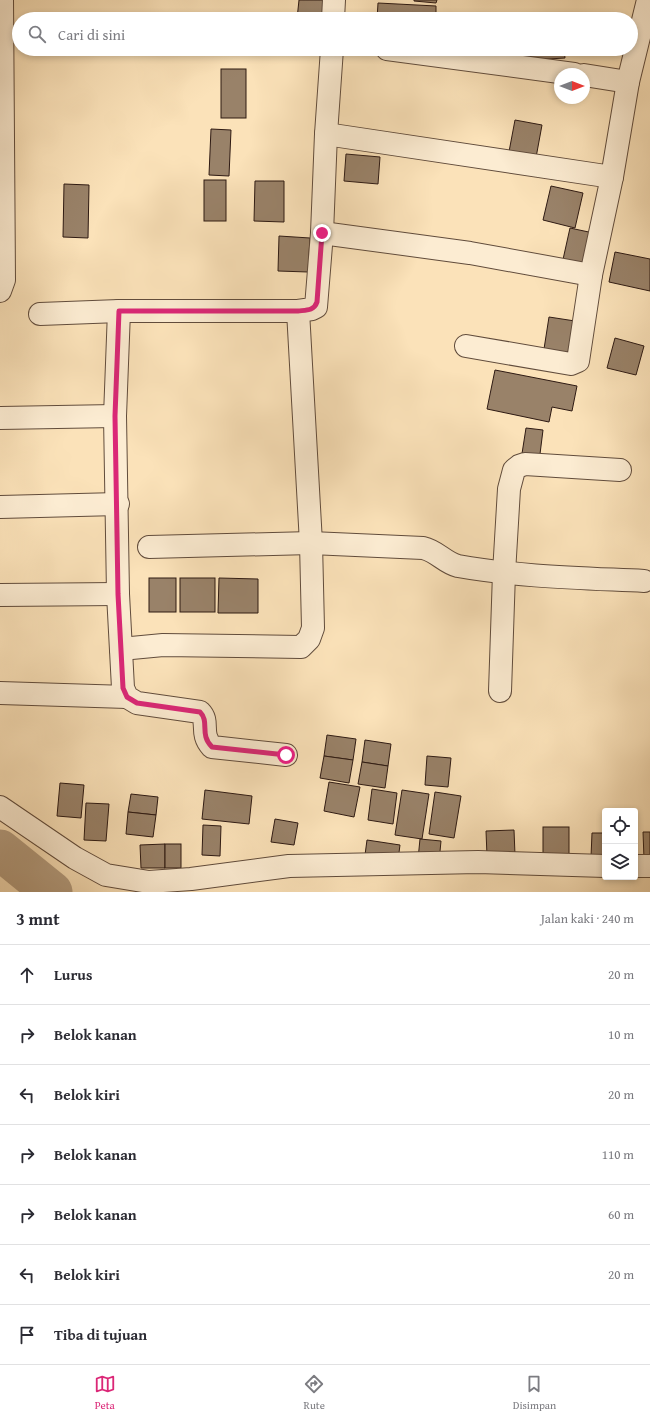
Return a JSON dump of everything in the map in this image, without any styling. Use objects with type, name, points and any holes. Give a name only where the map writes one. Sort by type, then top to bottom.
[{"type":"street","points":[[2,0],[2,288]]},
{"type":"street","points":[[333,12],[334,0]]},
{"type":"street","points":[[638,41],[648,0]]},
{"type":"street","points":[[40,314],[119,311],[298,311],[316,307],[322,233],[326,134],[332,56]]},
{"type":"street","points":[[439,56],[554,71]]},
{"type":"street","points":[[466,346],[575,363],[578,361],[591,275],[612,177],[628,82],[634,56]]},
{"type":"street","points":[[590,77],[628,82]]},
{"type":"street","points":[[326,134],[612,177]]},
{"type":"street","points":[[322,233],[470,253],[591,275]]},
{"type":"street","points":[[119,311],[115,416],[118,504],[118,594],[122,649],[122,678],[127,697],[131,701],[146,706],[200,712],[204,718],[206,740],[212,747],[286,755]]},
{"type":"street","points":[[122,649],[164,645],[301,648],[309,639],[313,628],[311,543],[298,311]]},
{"type":"street","points":[[0,418],[115,416]]},
{"type":"street","points":[[500,691],[504,573],[509,489],[514,470],[519,466],[620,470]]},
{"type":"street","points":[[0,507],[118,504]]},
{"type":"street","points":[[149,547],[311,543],[423,548],[431,550],[450,564],[504,573],[644,581]]},
{"type":"street","points":[[0,595],[118,594]]},
{"type":"street","points":[[0,693],[127,697]]},
{"type":"street","points":[[0,807],[75,858],[106,875],[148,887],[191,879],[297,866],[478,862],[602,866]]},
{"type":"street","points":[[638,866],[650,866]]},
{"type":"building","points":[[299,0],[331,0],[330,12],[298,12]]},
{"type":"building","points":[[414,0],[437,0],[436,3]]},
{"type":"building","points":[[378,3],[436,6],[436,12],[377,12]]},
{"type":"building","points":[[531,56],[565,56],[565,58],[531,60]]},
{"type":"building","points":[[221,69],[246,69],[246,118],[221,118]]},
{"type":"building","points":[[515,120],[542,125],[535,163],[508,157]]},
{"type":"building","points":[[211,129],[231,130],[229,176],[209,175]]},
{"type":"building","points":[[346,154],[380,157],[378,184],[344,181]]},
{"type":"building","points":[[204,180],[226,180],[226,221],[204,221]]},
{"type":"building","points":[[255,181],[284,181],[284,222],[254,221]]},
{"type":"building","points":[[64,184],[89,185],[88,238],[63,237]]},
{"type":"building","points":[[551,186],[583,193],[575,228],[543,220]]},
{"type":"building","points":[[570,228],[598,234],[590,270],[562,264]]},
{"type":"building","points":[[279,236],[310,238],[308,272],[278,271]]},
{"type":"building","points":[[615,252],[650,259],[650,291],[609,282]]},
{"type":"building","points":[[549,317],[575,321],[571,353],[544,349]]},
{"type":"building","points":[[615,338],[644,346],[636,375],[607,368]]},
{"type":"building","points":[[495,370],[577,386],[572,411],[552,407],[549,422],[487,409]]},
{"type":"building","points":[[526,428],[543,430],[539,462],[521,460]]},
{"type":"building","points":[[149,578],[176,578],[176,612],[149,612]]},
{"type":"building","points":[[180,578],[215,578],[215,612],[180,612]]},
{"type":"building","points":[[219,578],[258,579],[258,613],[218,613]]},
{"type":"building","points":[[327,735],[356,739],[353,760],[324,756]]},
{"type":"building","points":[[365,740],[391,744],[388,766],[362,762]]},
{"type":"building","points":[[324,756],[353,760],[349,783],[320,778]]},
{"type":"building","points":[[427,756],[451,758],[448,787],[425,785]]},
{"type":"building","points":[[362,762],[388,766],[385,788],[358,784]]},
{"type":"building","points":[[329,782],[360,787],[354,817],[324,811]]},
{"type":"building","points":[[60,783],[84,785],[81,818],[57,816]]},
{"type":"building","points":[[372,789],[397,793],[393,824],[368,820]]},
{"type":"building","points":[[205,790],[252,796],[249,824],[202,819]]},
{"type":"building","points":[[402,790],[429,794],[422,839],[395,835]]},
{"type":"building","points":[[435,792],[461,796],[454,838],[429,834]]},
{"type":"building","points":[[131,794],[158,797],[156,815],[128,812]]},
{"type":"building","points":[[86,803],[109,804],[106,841],[84,840]]},
{"type":"building","points":[[128,812],[156,815],[153,837],[126,834]]},
{"type":"building","points":[[275,819],[298,823],[294,845],[271,842]]},
{"type":"building","points":[[203,825],[221,826],[220,856],[202,855]]},
{"type":"building","points":[[543,827],[569,827],[569,855],[543,855]]},
{"type":"building","points":[[514,830],[515,855],[487,856],[486,831]]},
{"type":"building","points":[[643,832],[650,832],[650,859],[644,859]]},
{"type":"building","points":[[592,833],[602,833],[602,857],[591,857]]},
{"type":"building","points":[[420,839],[441,841],[439,862],[418,859]]},
{"type":"building","points":[[367,840],[400,845],[398,860],[365,855]]},
{"type":"building","points":[[165,844],[165,868],[141,868],[140,845]]},
{"type":"building","points":[[165,844],[181,844],[181,868],[165,868]]},
{"type":"waterway","points":[[0,850],[52,892]]},
{"type":"route","points":[[286,755],[212,747],[206,740],[204,718],[200,712],[146,706],[131,701],[127,697],[123,688],[118,594],[118,504],[115,416],[119,311],[298,311],[312,309],[316,307],[317,302],[322,233]]}]
